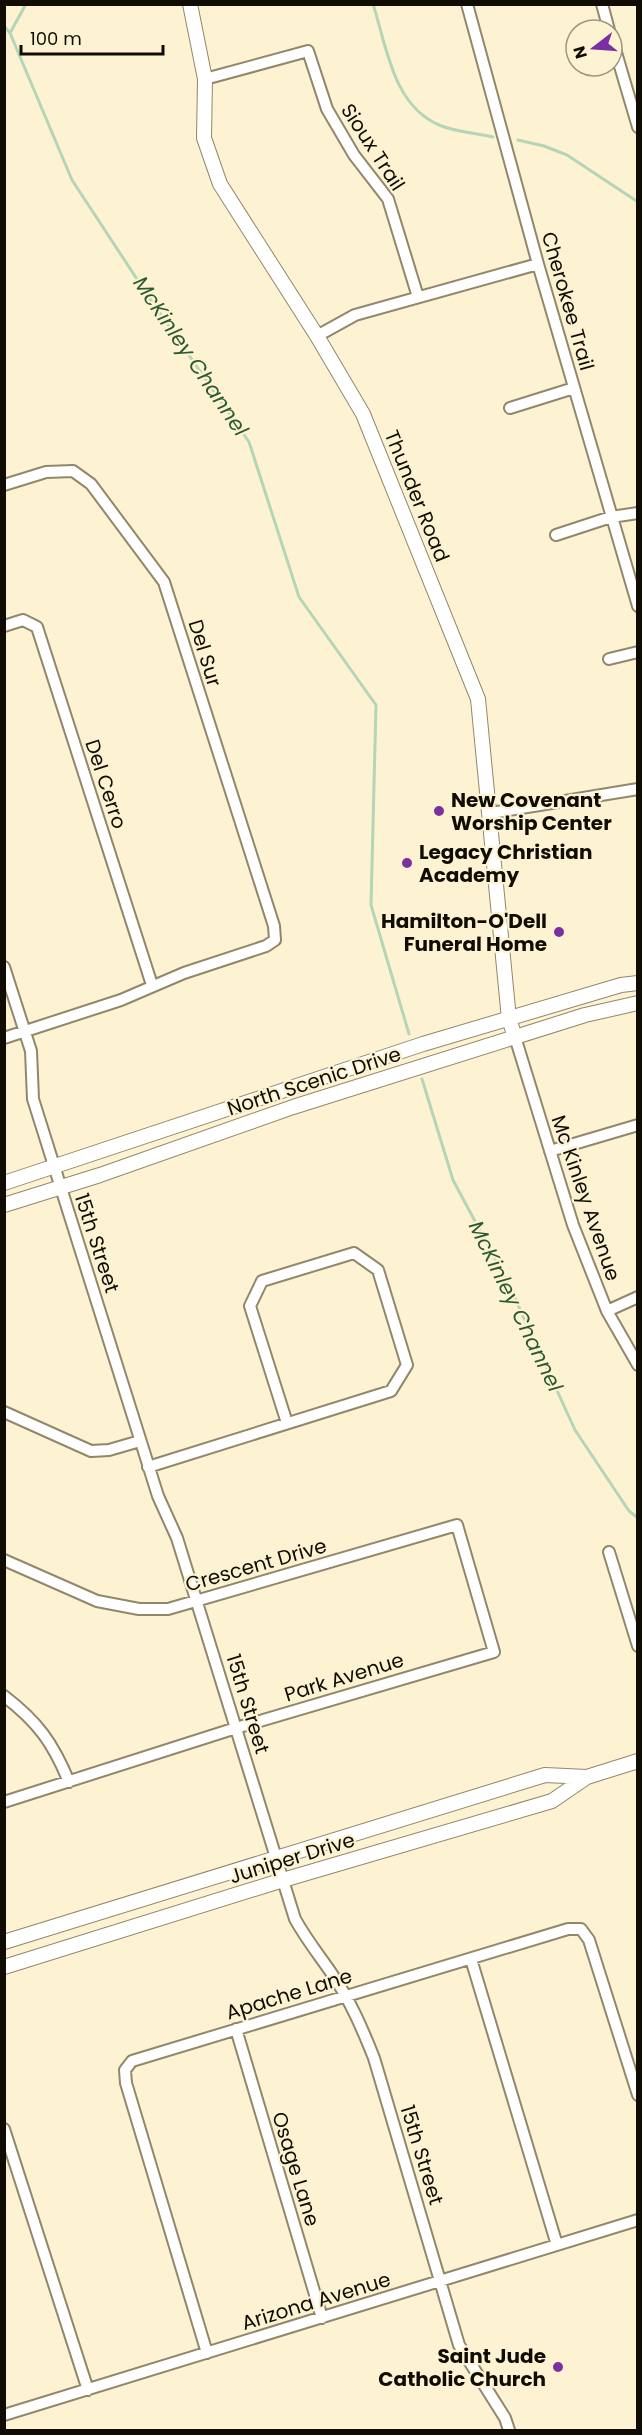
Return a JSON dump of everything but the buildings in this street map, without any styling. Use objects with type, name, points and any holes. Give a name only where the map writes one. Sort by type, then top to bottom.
[{"type":"street","name":"Thunder Road","points":[[190,4],[205,79],[204,138],[220,184],[317,336],[363,414],[478,699],[491,813],[509,1019],[515,1037]]},
{"type":"street","name":"Cherokee Trail","points":[[467,4],[538,264],[638,606]]},
{"type":"street","name":"Sioux Trail","points":[[205,79],[308,51],[327,109],[354,155],[388,199],[418,297]]},
{"type":"street","points":[[624,78],[638,127]]},
{"type":"street","points":[[317,336],[355,315],[538,264]]},
{"type":"street","points":[[510,408],[574,388]]},
{"type":"street","name":"Del Sur","points":[[4,485],[46,472],[73,471],[92,484],[164,582],[274,926],[275,940],[267,946],[153,985]]},
{"type":"street","points":[[556,534],[611,517],[638,513]]},
{"type":"street","name":"Del Cerro","points":[[4,626],[23,620],[37,627],[153,985]]},
{"type":"street","points":[[609,659],[638,652]]},
{"type":"street","points":[[491,813],[638,789]]},
{"type":"street","name":"15th Street","points":[[4,967],[31,1051],[33,1099],[148,1467],[177,1539],[295,1919],[360,2023],[374,2058],[459,2344],[505,2418],[509,2430]]},
{"type":"street","name":"North Scenic Drive","points":[[4,1183],[423,1044],[621,985],[638,984]]},
{"type":"street","points":[[4,1038],[121,1000],[153,985]]},
{"type":"street","name":"North Scenic Drive","points":[[4,1205],[292,1107],[595,1012],[638,1003]]},
{"type":"street","name":"Mc Kinley Avenue","points":[[515,1037],[573,1225],[607,1311],[638,1365]]},
{"type":"street","points":[[288,1090],[292,1107]]},
{"type":"street","points":[[550,1151],[638,1125]]},
{"type":"street","points":[[148,1467],[287,1424],[391,1391],[407,1365],[378,1270],[354,1253],[262,1281],[250,1306],[287,1424]]},
{"type":"street","points":[[607,1311],[638,1296]]},
{"type":"street","points":[[4,1412],[91,1451],[109,1450],[140,1441]]},
{"type":"street","name":"Crescent Drive","points":[[4,1560],[97,1601],[139,1609],[168,1609],[457,1525],[476,1588]]},
{"type":"street","points":[[609,1552],[638,1646]]},
{"type":"street","name":"Park Avenue","points":[[4,1802],[237,1728],[494,1652],[476,1588]]},
{"type":"street","points":[[4,1696],[24,1711],[49,1738],[69,1782]]},
{"type":"street","name":"Juniper Drive","points":[[8,1966],[283,1880],[552,1800],[587,1777],[638,1761]]},
{"type":"street","name":"Juniper Drive","points":[[5,1942],[545,1775],[587,1777]]},
{"type":"street","name":"Apache Lane","points":[[207,2353],[126,2083],[126,2070],[132,2061],[568,1929],[581,1929],[589,1940],[638,2095]]},
{"type":"street","points":[[5,1942],[8,1966]]},
{"type":"street","points":[[471,1959],[557,2245]]},
{"type":"street","name":"Osage Lane","points":[[236,2029],[322,2318]]},
{"type":"street","points":[[4,2128],[88,2390]]},
{"type":"street","name":"Arizona Avenue","points":[[4,2415],[638,2220]]},
{"type":"waterway","points":[[10,33],[26,4]]},
{"type":"waterway","points":[[373,4],[394,74],[411,104],[424,116],[439,125],[493,137]]},
{"type":"waterway","name":"McKinley Channel","points":[[4,26],[10,33],[72,180],[148,296],[249,442],[299,597],[376,705],[371,905],[409,1034]]},
{"type":"waterway","points":[[518,140],[544,146],[567,155],[638,202]]},
{"type":"waterway","name":"McKinley Channel","points":[[422,1079],[453,1180],[509,1285],[575,1430],[629,1511],[638,1518]]},
{"type":"place","name":"New Covenant Worship Center","points":[[439,811]]},
{"type":"place","name":"Legacy Christian Academy","points":[[407,863]]},
{"type":"place","name":"Hamilton-O'Dell Funeral Home","points":[[559,932]]},
{"type":"place","name":"Saint Jude Catholic Church","points":[[558,2367]]}]
